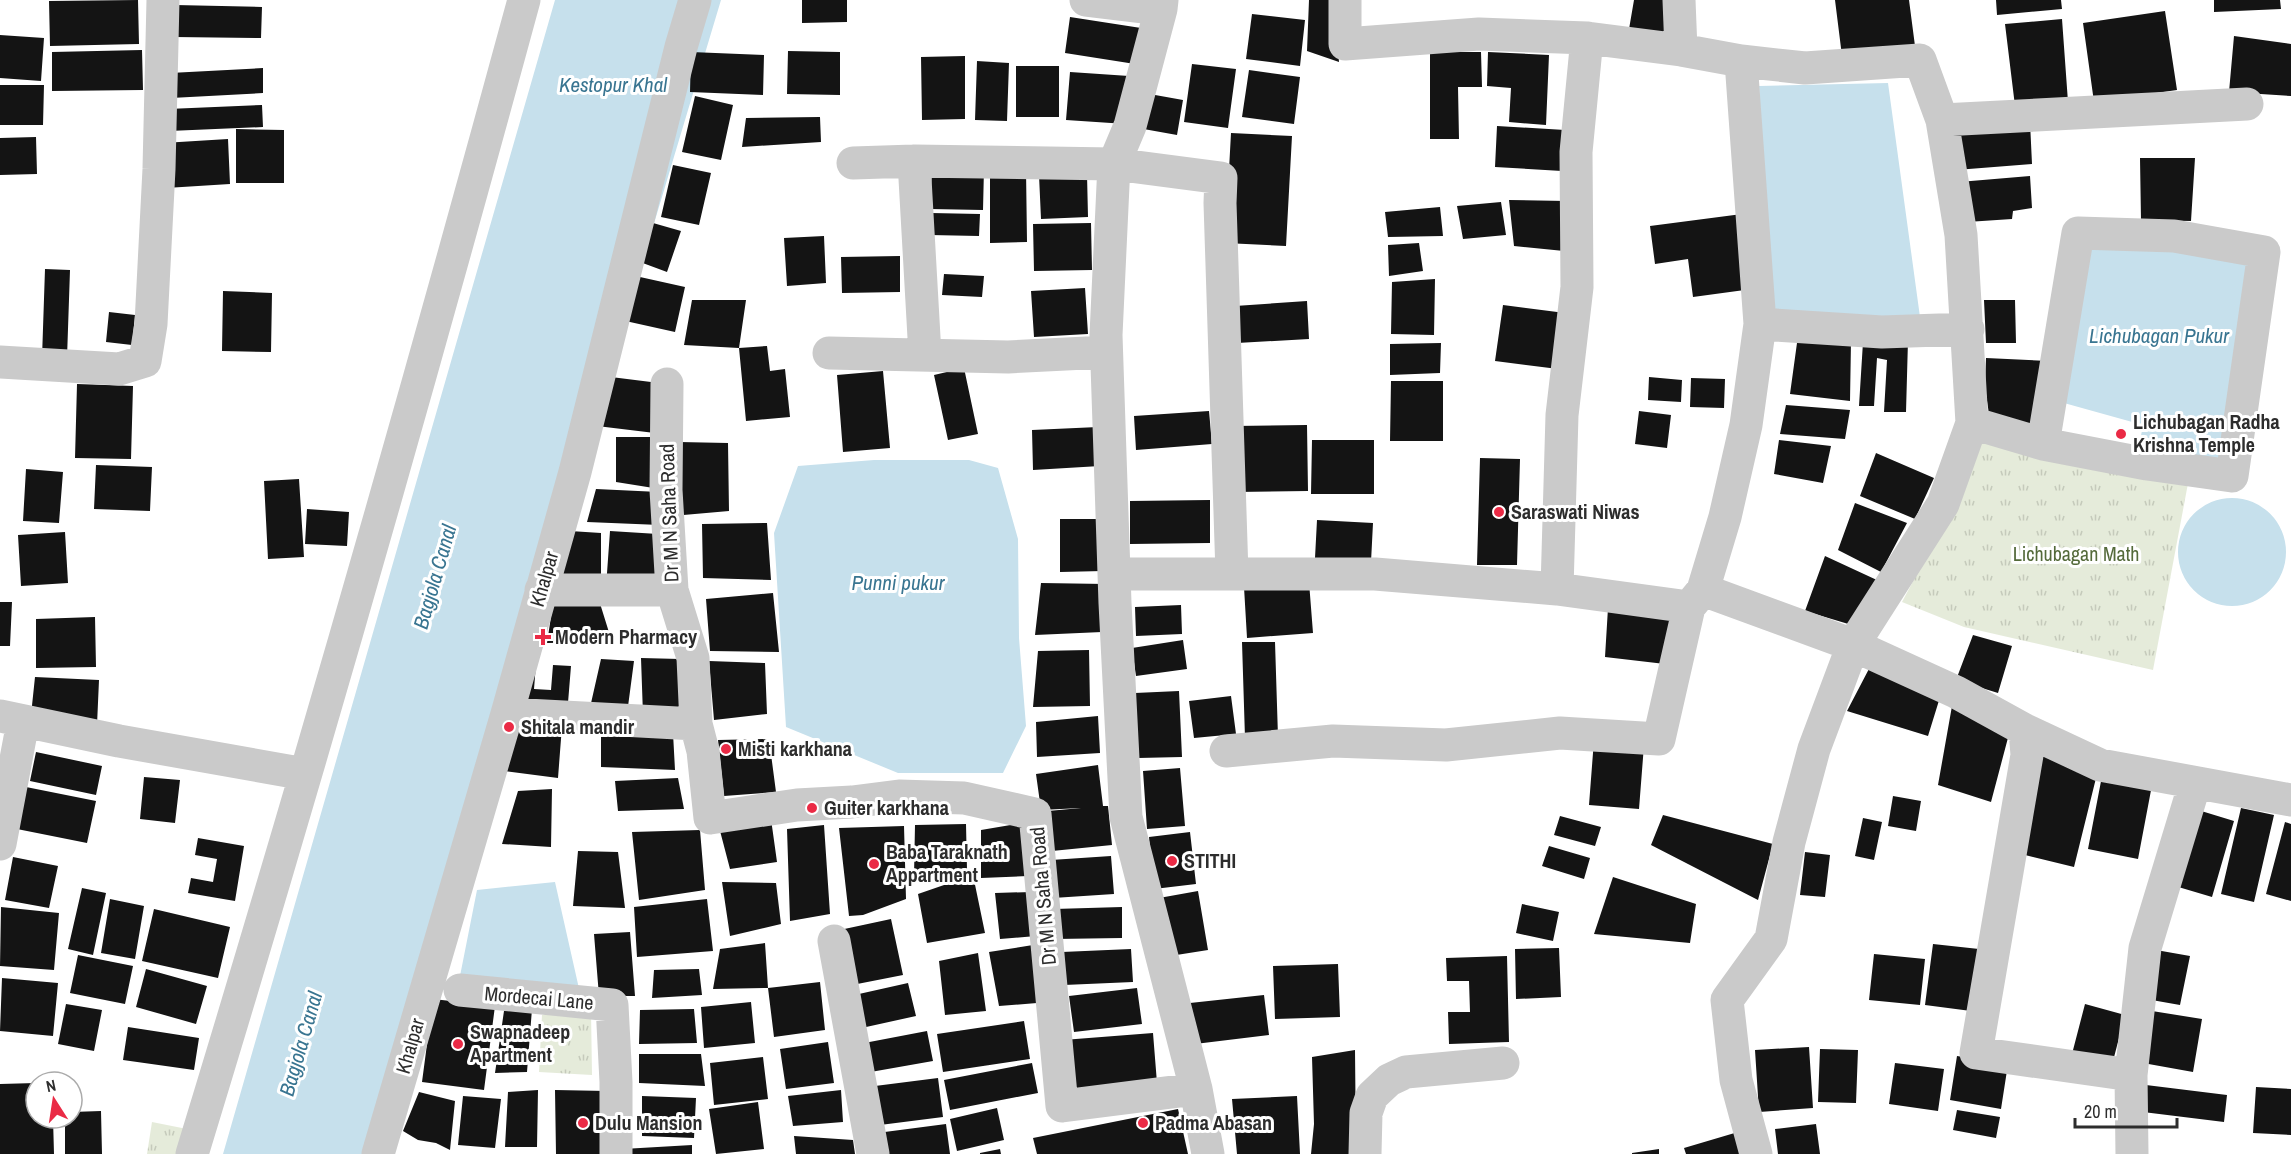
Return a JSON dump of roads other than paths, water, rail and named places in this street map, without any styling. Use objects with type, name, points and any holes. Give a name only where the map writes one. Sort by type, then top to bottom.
[{"type":"street","points":[[0,363],[119,369],[145,361],[151,324],[159,169],[163,0]]},
{"type":"street","points":[[192,1154],[425,364],[524,0]]},
{"type":"street","name":"Khalpar","points":[[378,1154],[507,714],[575,472],[694,0]]},
{"type":"street","points":[[1086,0],[1162,5],[1130,126],[1114,164],[1106,352],[1114,571],[1126,817],[1196,1089],[1208,1154]]},
{"type":"street","points":[[1345,0],[1345,44],[1479,34],[1587,38],[1805,68],[1920,60],[1942,120],[1961,235],[1972,423],[1942,504],[1853,645],[1814,748],[1789,842],[1771,939],[1726,1000],[1736,1080],[1756,1154]]},
{"type":"street","points":[[1679,0],[1680,50]]},
{"type":"street","points":[[1557,589],[1562,415],[1576,287],[1576,152],[1587,38]]},
{"type":"street","points":[[1226,751],[1333,741],[1446,746],[1560,733],[1659,739],[1696,599],[1725,517],[1746,425],[1760,324],[1741,61]]},
{"type":"street","points":[[1942,120],[2247,104]]},
{"type":"street","points":[[914,161],[925,355]]},
{"type":"street","points":[[853,163],[914,161],[1114,164],[1221,178],[1232,574]]},
{"type":"street","points":[[1972,423],[2043,444],[2147,464],[2232,476],[2265,252],[2174,236],[2078,233],[2043,444]]},
{"type":"street","points":[[1760,324],[1882,332],[1968,329]]},
{"type":"street","points":[[829,353],[1008,357],[1106,352]]},
{"type":"street","name":"Dr M N Saha Road","points":[[667,384],[666,490],[672,590],[693,658],[696,724],[703,751],[710,818],[797,805],[852,802],[899,796],[964,798],[1035,814],[1062,1106],[1196,1089]]},
{"type":"street","points":[[1114,571],[1125,574],[1375,574],[1696,599],[1853,645],[1956,692],[2025,730],[2100,765],[2291,800]]},
{"type":"street","points":[[541,590],[672,590]]},
{"type":"street","points":[[507,714],[696,724]]},
{"type":"street","points":[[0,844],[12,719],[305,774]]},
{"type":"street","points":[[2025,730],[2027,755],[1976,1053],[2131,1075]]},
{"type":"street","points":[[2133,1154],[2131,1075],[2145,948],[2195,783]]},
{"type":"street","points":[[834,941],[873,1154]]},
{"type":"street","name":"Mordecai Lane","points":[[460,990],[612,1005],[616,1082],[616,1154]]},
{"type":"street","points":[[1365,1154],[1366,1113],[1372,1096],[1389,1080],[1406,1072],[1503,1063]]},
{"type":"water","name":"Kestopur Khal","points":[[555,0],[721,0],[375,1154],[223,1154]]},
{"type":"water","points":[[1888,83],[1920,317],[1771,313],[1759,86]]},
{"type":"water","name":"Lichubagan Pukur","points":[[2172,242],[2253,261],[2227,470],[2139,446],[2143,425],[2064,403],[2088,247]]},
{"type":"water","name":"Punni pukur","points":[[874,460],[969,460],[998,468],[1018,539],[1019,638],[1026,726],[1003,773],[898,773],[786,727],[774,533],[798,466]]},
{"type":"water","points":[[2232,498],[2253,502],[2270,514],[2282,531],[2286,552],[2282,573],[2270,590],[2253,602],[2232,606],[2211,602],[2194,590],[2182,573],[2178,552],[2182,531],[2194,514],[2211,502]]},
{"type":"water","points":[[555,882],[580,993],[460,976],[477,890]]},
{"type":"place","name":"Lichubagan Radha Krishna Temple","points":[[2121,434]]},
{"type":"place","name":"Saraswati Niwas","points":[[1499,512]]},
{"type":"place","name":"Modern Pharmacy","points":[[543,637]]},
{"type":"place","name":"Shitala mandir","points":[[509,727]]},
{"type":"place","name":"Misti karkhana","points":[[726,749]]},
{"type":"place","name":"Guiter karkhana","points":[[812,808]]},
{"type":"place","name":"STITHI","points":[[1172,861]]},
{"type":"place","name":"Baba Taraknath Appartment","points":[[874,864]]},
{"type":"place","name":"Swapnadeep Apartment","points":[[458,1044]]},
{"type":"place","name":"Dulu Mansion","points":[[583,1123]]},
{"type":"place","name":"Padma Abasan","points":[[1143,1123]]},
{"type":"park label","name":"Lichubagan Math","points":[[2076,554]]},
{"type":"water label","name":"Bagjola Canal","points":[[435,577]]},
{"type":"water label","name":"Bagjola Canal","points":[[301,1044]]}]
